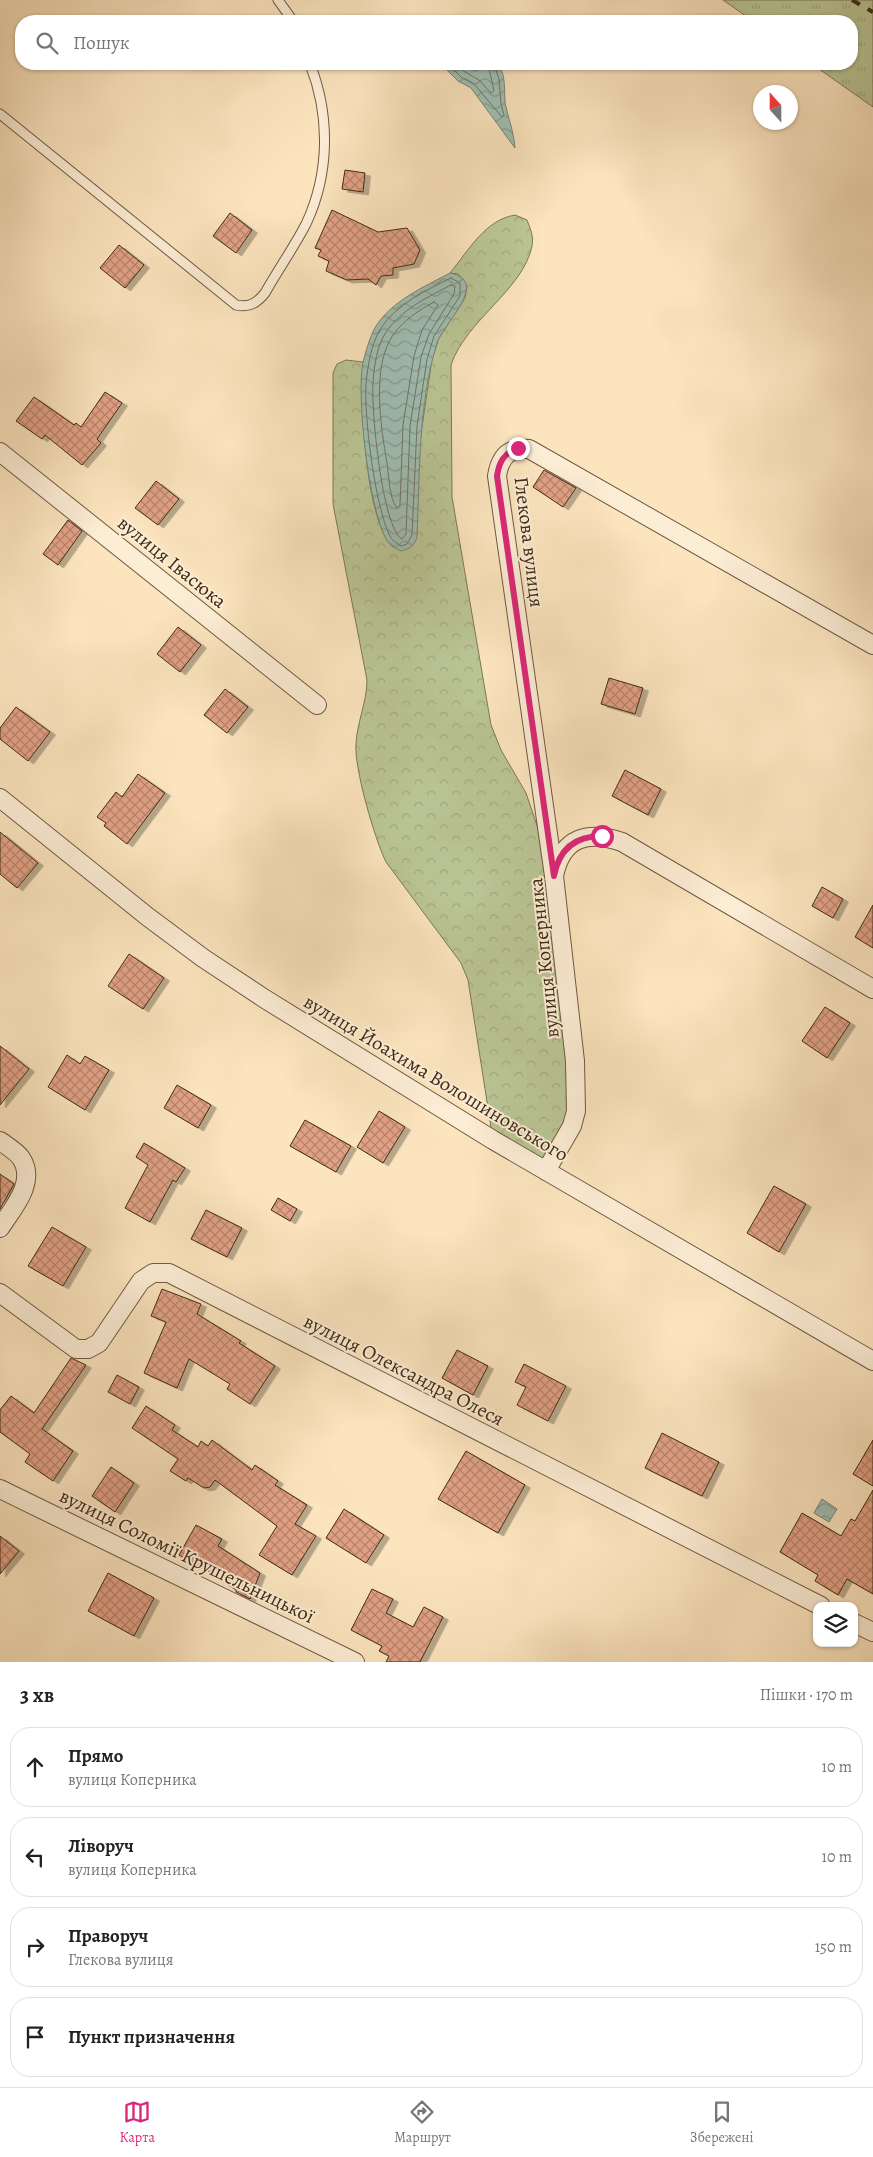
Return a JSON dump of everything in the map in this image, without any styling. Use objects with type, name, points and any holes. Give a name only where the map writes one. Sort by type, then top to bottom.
[{"type":"street","name":"Глекова вулиця","points":[[554,876],[497,476],[499,465],[504,456],[511,450],[518,448],[529,449],[873,645]]},
{"type":"street","name":"вулиця Івасюка","points":[[0,452],[317,705]]},
{"type":"street","name":"вулиця Йоахима Волошиновського","points":[[0,798],[148,917],[203,958],[265,999],[546,1170],[873,1361]]},
{"type":"street","name":"вулиця Коперника","points":[[546,1170],[572,1126],[576,1111],[575,1061],[554,876],[560,856],[576,840],[583,837],[602,836],[622,842],[873,989]]},
{"type":"street","points":[[0,1140],[20,1157],[27,1170],[26,1185],[0,1228]]},
{"type":"street","name":"вулиця Олександра Олеся","points":[[0,1293],[76,1349],[88,1350],[99,1343],[141,1281],[153,1273],[169,1273],[813,1602]]},
{"type":"street","name":"вулиця Соломії Крушельницької","points":[[0,1489],[355,1662]]},
{"type":"street","points":[[858,1625],[873,1632]]},
{"type":"lane","points":[[278,0],[289,15]]},
{"type":"lane","points":[[0,114],[236,304],[247,306],[258,302],[265,293],[305,224],[318,190],[326,128],[321,93],[312,70]]},
{"type":"green space","points":[[723,0],[873,0],[873,107],[821,70],[858,70],[858,15],[744,15]]},
{"type":"green space","points":[[515,215],[527,220],[531,232],[532,246],[527,262],[518,277],[469,334],[458,349],[451,365],[452,497],[491,725],[501,750],[526,793],[554,876],[576,1111],[546,1171],[493,1140],[468,980],[461,963],[386,862],[371,821],[356,755],[357,736],[367,680],[333,504],[333,373],[337,364],[346,360],[363,362],[362,403],[370,487],[376,512],[384,533],[393,547],[422,427],[432,359],[439,338],[465,298],[467,287],[458,274],[450,273],[486,229],[504,218]]},
{"type":"water","points":[[447,70],[501,70],[505,102],[515,148],[471,88],[458,81]]},
{"type":"water","points":[[450,273],[461,278],[466,285],[465,294],[437,343],[431,366],[423,414],[417,537],[411,547],[401,551],[390,545],[386,539],[374,503],[369,479],[361,400],[363,362],[372,334],[383,317],[400,301]]},
{"type":"water","points":[[822,1499],[837,1509],[829,1522],[814,1513]]},
{"type":"building","points":[[345,170],[365,173],[363,192],[342,189]]},
{"type":"building","points":[[332,210],[378,232],[407,228],[420,250],[414,264],[393,268],[393,275],[381,276],[376,285],[368,279],[347,280],[326,271],[329,261],[318,256],[321,250],[315,248]]},
{"type":"building","points":[[230,213],[252,230],[236,253],[213,236]]},
{"type":"building","points":[[119,245],[144,265],[125,288],[100,268]]},
{"type":"building","points":[[105,392],[122,403],[97,439],[101,443],[82,465],[45,435],[42,439],[16,421],[34,397],[74,425],[76,423],[81,427]]},
{"type":"building","points":[[544,470],[576,488],[563,507],[533,487]]},
{"type":"building","points":[[156,481],[179,499],[158,525],[135,508]]},
{"type":"building","points":[[68,520],[82,531],[58,565],[43,554]]},
{"type":"building","points":[[178,627],[201,645],[180,672],[157,654]]},
{"type":"building","points":[[609,678],[643,688],[635,714],[601,704]]},
{"type":"building","points":[[225,689],[248,707],[227,733],[204,715]]},
{"type":"building","points":[[16,707],[50,732],[28,761],[0,739],[0,728]]},
{"type":"building","points":[[625,770],[661,789],[648,815],[612,796]]},
{"type":"building","points":[[138,774],[165,793],[127,844],[104,826],[106,823],[97,817],[116,792],[122,797]]},
{"type":"building","points":[[0,832],[38,863],[17,888],[0,874]]},
{"type":"building","points":[[822,887],[843,899],[833,918],[812,906]]},
{"type":"building","points":[[873,905],[873,948],[855,937]]},
{"type":"building","points":[[129,954],[164,978],[143,1009],[108,986]]},
{"type":"building","points":[[825,1007],[850,1023],[827,1058],[802,1041]]},
{"type":"building","points":[[0,1046],[29,1069],[0,1105]]},
{"type":"building","points":[[67,1055],[80,1064],[85,1056],[109,1070],[85,1110],[48,1087]]},
{"type":"building","points":[[177,1085],[211,1105],[198,1128],[164,1108]]},
{"type":"building","points":[[379,1111],[405,1127],[383,1163],[357,1147]]},
{"type":"building","points":[[305,1120],[351,1146],[336,1172],[290,1146]]},
{"type":"building","points":[[144,1143],[185,1168],[176,1182],[173,1180],[150,1222],[125,1208],[148,1165],[136,1157]]},
{"type":"building","points":[[0,1174],[14,1184],[0,1209]]},
{"type":"building","points":[[774,1186],[806,1204],[779,1252],[747,1233]]},
{"type":"building","points":[[278,1198],[297,1209],[290,1221],[271,1210]]},
{"type":"building","points":[[206,1210],[242,1228],[227,1257],[191,1239]]},
{"type":"building","points":[[52,1227],[86,1247],[63,1286],[28,1266]]},
{"type":"building","points":[[162,1289],[201,1304],[197,1314],[241,1341],[239,1343],[275,1366],[250,1404],[227,1389],[230,1384],[189,1359],[177,1388],[144,1373],[166,1322],[151,1316]]},
{"type":"building","points":[[457,1350],[488,1366],[473,1395],[442,1378]]},
{"type":"building","points":[[71,1358],[86,1365],[42,1429],[73,1451],[53,1481],[25,1462],[30,1454],[0,1432],[0,1410],[11,1396],[34,1413]]},
{"type":"building","points":[[524,1364],[566,1386],[548,1421],[517,1405],[526,1387],[515,1382]]},
{"type":"building","points":[[117,1375],[139,1387],[130,1404],[108,1392]]},
{"type":"building","points":[[146,1406],[175,1425],[172,1430],[198,1447],[201,1441],[208,1446],[212,1440],[252,1470],[255,1465],[278,1481],[275,1485],[307,1505],[295,1524],[316,1536],[292,1575],[259,1555],[277,1526],[215,1480],[210,1487],[204,1488],[188,1478],[186,1481],[170,1471],[178,1459],[132,1428]]},
{"type":"building","points":[[662,1433],[719,1462],[702,1496],[645,1468]]},
{"type":"building","points":[[873,1440],[873,1486],[853,1474]]},
{"type":"building","points":[[466,1451],[525,1485],[498,1533],[438,1499]]},
{"type":"building","points":[[111,1467],[134,1483],[115,1512],[92,1496]]},
{"type":"building","points":[[873,1490],[873,1594],[847,1579],[838,1595],[815,1581],[818,1575],[780,1552],[802,1513],[841,1536],[851,1519],[855,1521]]},
{"type":"building","points":[[344,1509],[384,1535],[366,1563],[326,1538]]},
{"type":"building","points":[[196,1525],[222,1539],[218,1546],[260,1573],[250,1599],[236,1592],[236,1590],[211,1573],[179,1555]]},
{"type":"building","points":[[0,1536],[19,1551],[0,1574]]},
{"type":"building","points":[[108,1573],[154,1598],[134,1636],[88,1611]]},
{"type":"building","points":[[372,1589],[393,1599],[386,1613],[413,1627],[424,1607],[443,1617],[420,1662],[386,1662],[389,1656],[379,1651],[382,1646],[351,1630]]},
{"type":"railway","points":[[852,0],[873,12]]},
{"type":"route","points":[[518,448],[511,450],[504,456],[499,465],[497,476],[554,876],[560,856],[570,844],[583,837],[602,836]]}]
